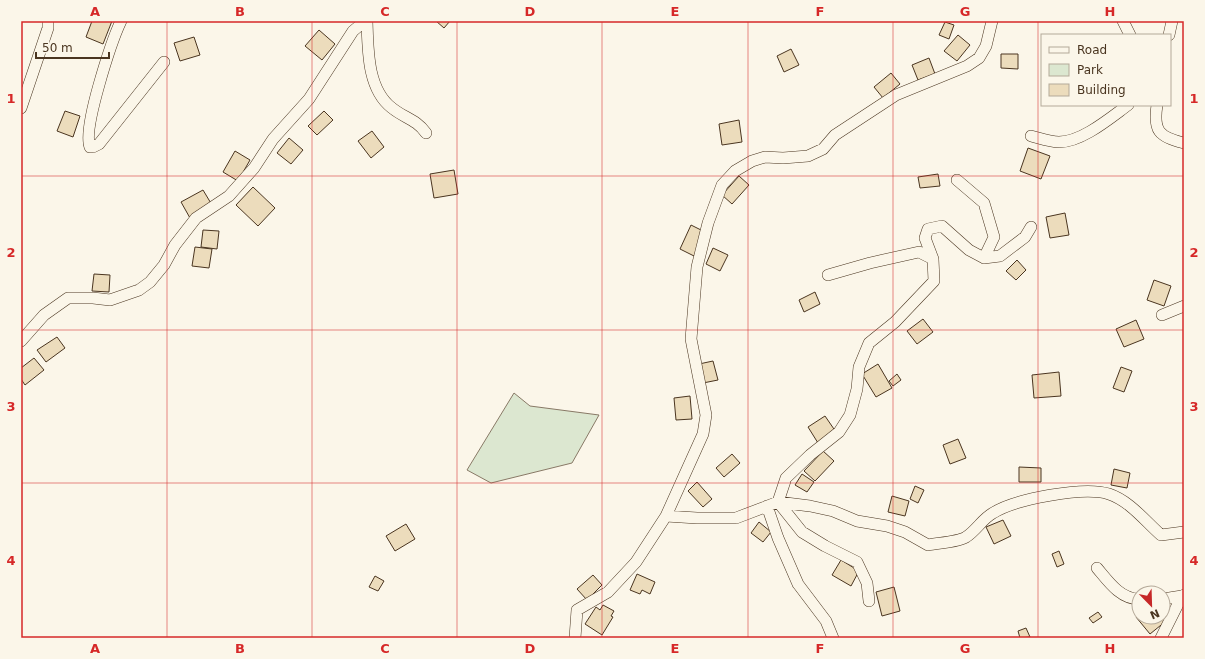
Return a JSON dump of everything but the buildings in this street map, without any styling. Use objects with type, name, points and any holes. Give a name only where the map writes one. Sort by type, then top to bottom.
[{"type":"street","points":[[21,108],[48,28],[48,21]]},
{"type":"street","points":[[121,21],[104,64],[99,84],[89,134],[88,142],[90,147],[99,144],[164,62]]},
{"type":"street","points":[[366,21],[369,66],[381,97],[392,108],[420,124],[426,133]]},
{"type":"street","points":[[21,341],[44,315],[68,298],[110,300],[139,290],[150,282],[164,265],[176,245],[196,218],[229,196],[254,168],[273,139],[309,100],[353,30],[366,21]]},
{"type":"street","points":[[575,638],[577,610],[608,592],[636,562],[666,516],[703,434],[706,415],[691,339],[698,267],[708,223],[722,185],[735,171],[752,161],[765,157],[783,158],[808,156],[823,149],[835,135],[896,95],[967,66],[979,58],[986,46],[992,21]]},
{"type":"street","points":[[1123,21],[1130,34]]},
{"type":"street","points":[[1169,34],[1172,21]]},
{"type":"street","points":[[1031,136],[1058,142],[1068,140],[1104,123],[1127,106]]},
{"type":"street","points":[[1157,106],[1155,120],[1157,130],[1168,139],[1184,143]]},
{"type":"street","points":[[957,180],[984,203],[994,237],[984,258]]},
{"type":"street","points":[[778,502],[786,478],[810,455],[839,432],[850,415],[857,389],[859,368],[869,343],[895,322],[934,281],[933,259],[925,238],[928,229],[942,226],[969,250],[984,258],[1000,256],[1025,237],[1032,227]]},
{"type":"street","points":[[828,275],[870,263],[919,252],[933,259]]},
{"type":"street","points":[[1162,315],[1184,306]]},
{"type":"street","points":[[666,516],[736,518],[778,502],[810,506],[833,511],[857,521],[887,526],[905,532],[928,545],[965,538],[977,528],[982,521],[994,512],[1021,502],[1061,493],[1109,494],[1131,506],[1161,535],[1184,532]]},
{"type":"street","points":[[778,502],[802,532],[825,546],[857,562],[868,582],[870,601]]},
{"type":"street","points":[[767,506],[778,538],[798,584],[826,621],[833,638]]},
{"type":"street","points":[[1097,568],[1118,591],[1131,598]]},
{"type":"street","points":[[1171,597],[1183,595]]},
{"type":"street","points":[[1183,595],[1184,608]]},
{"type":"street","points":[[1161,638],[1183,595]]},
{"type":"green space","points":[[514,393],[530,406],[599,415],[572,463],[491,483],[467,470]]}]
